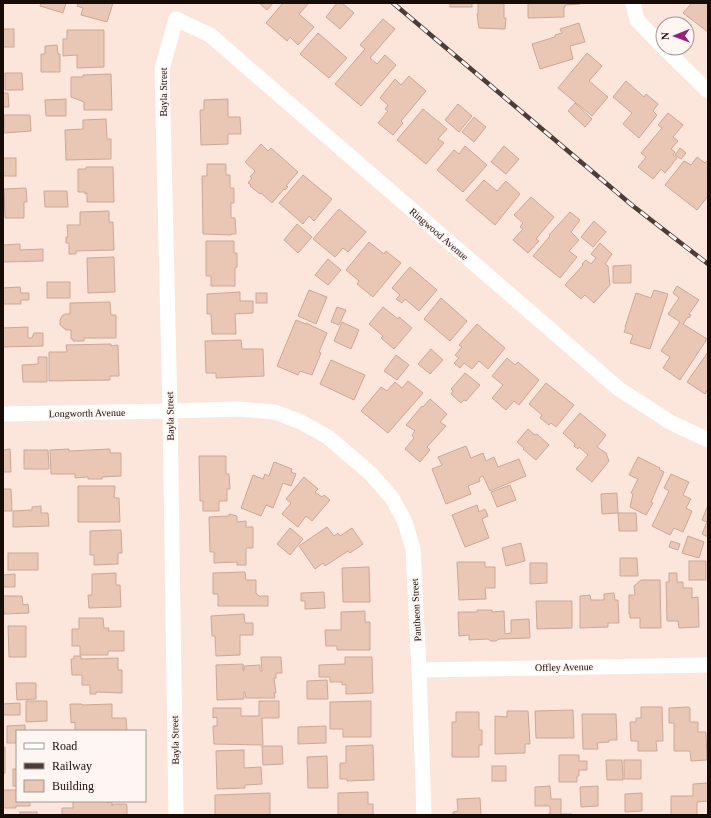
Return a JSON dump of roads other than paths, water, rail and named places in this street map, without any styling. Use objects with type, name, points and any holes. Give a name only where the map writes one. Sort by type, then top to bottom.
[{"type":"street","points":[[633,3],[637,20],[655,38]]},
{"type":"street","name":"Bayla Street","points":[[176,19],[162,69],[170,412],[176,815]]},
{"type":"street","name":"Ringwood Avenue","points":[[176,19],[210,35],[619,389],[670,422],[708,440]]},
{"type":"street","points":[[673,56],[708,91]]},
{"type":"street","name":"Longworth Avenue","points":[[3,414],[170,412],[238,409],[275,412],[301,422],[328,437]]},
{"type":"street","name":"Pantheon Street","points":[[328,437],[371,474],[392,498],[405,522],[413,549],[420,670],[424,815]]},
{"type":"street","name":"Offley Avenue","points":[[420,670],[708,664]]},
{"type":"railway","points":[[393,3],[633,206],[708,264]]}]
